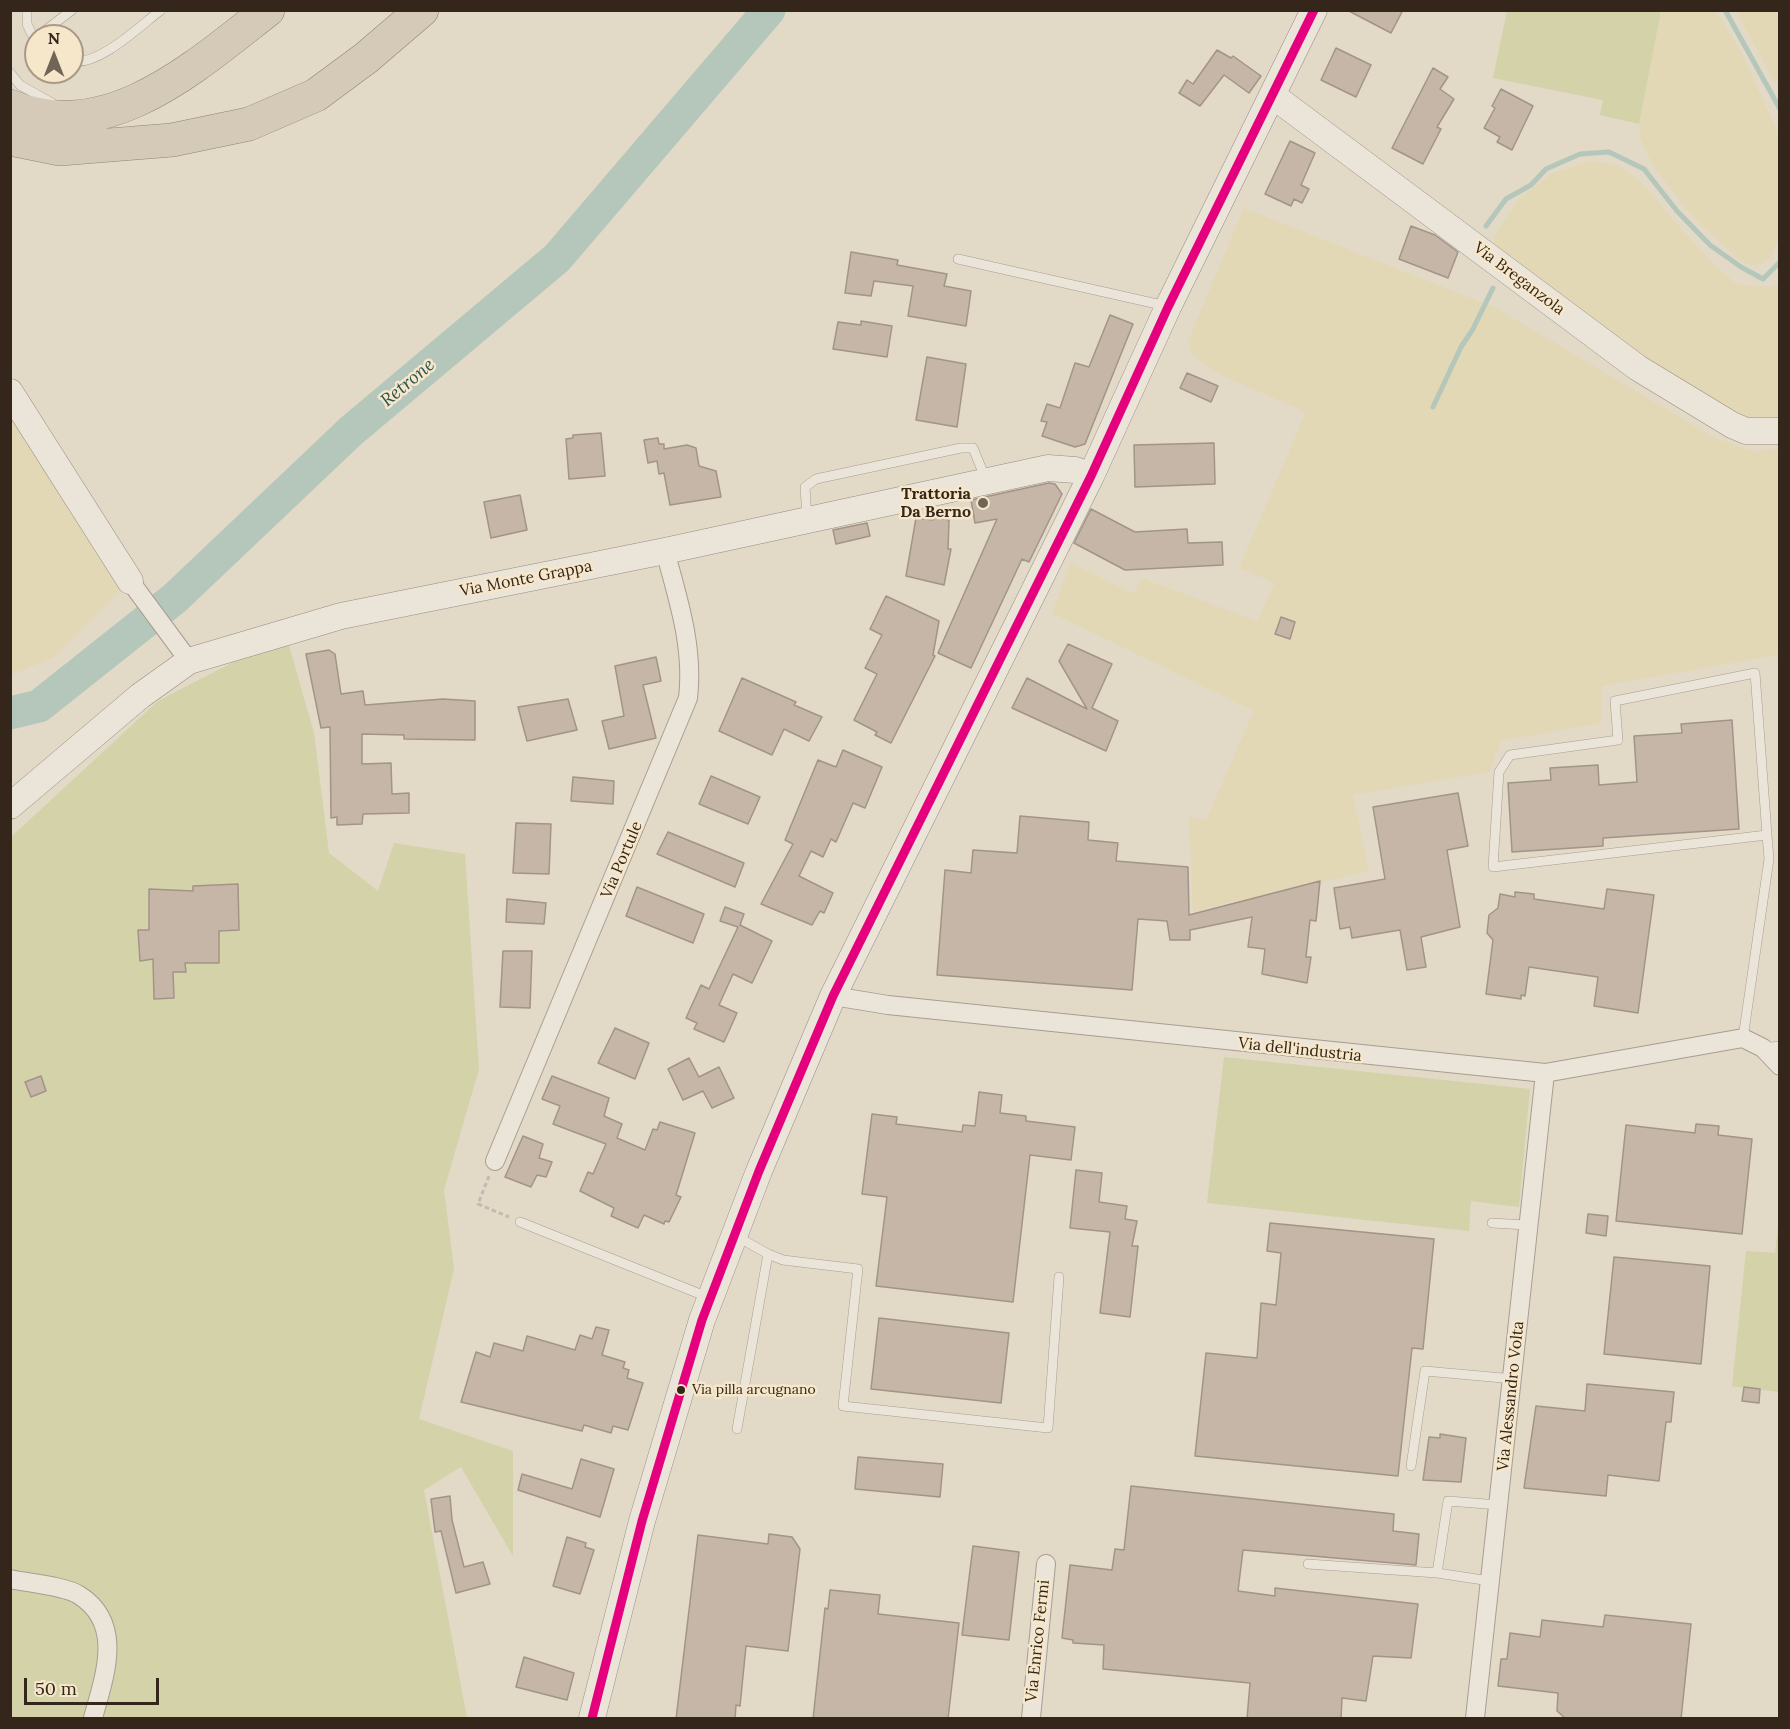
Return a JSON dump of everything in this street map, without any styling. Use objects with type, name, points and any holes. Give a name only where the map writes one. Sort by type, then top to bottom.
[{"type":"highway","points":[[10,106],[34,115],[88,116],[136,101],[177,80],[268,10]]},
{"type":"highway","points":[[10,139],[60,150],[172,140],[249,124],[316,95],[366,58],[422,10]]},
{"type":"street","points":[[592,1719],[642,1521],[710,1298],[734,1234],[833,996],[1091,476],[1168,307],[1314,10]]},
{"type":"street","name":"Via Breganzola","points":[[1272,95],[1638,368],[1732,425],[1746,431],[1779,431]]},
{"type":"street","points":[[10,392],[130,581],[172,641],[189,661]]},
{"type":"street","name":"Via Monte Grappa","points":[[10,806],[140,696],[189,661],[341,616],[665,551],[1048,468],[1075,470],[1091,476]]},
{"type":"street","name":"Via Portule","points":[[495,1161],[688,698],[691,675],[688,640],[665,551]]},
{"type":"street","name":"Via dell'industria","points":[[833,996],[888,1005],[1233,1043],[1545,1073],[1743,1038]]},
{"type":"street","points":[[1743,1038],[1771,1047],[1779,1066]]},
{"type":"street","name":"Via Alessandro Volta","points":[[1475,1719],[1514,1379],[1527,1225],[1545,1073]]},
{"type":"street","name":"Via Enrico Fermi","points":[[1031,1719],[1046,1564]]},
{"type":"street","points":[[10,1579],[77,1594],[94,1608],[104,1624],[109,1658],[93,1719]]},
{"type":"lane","points":[[54,24],[72,10]]},
{"type":"lane","points":[[84,60],[101,55],[161,10]]},
{"type":"lane","points":[[10,73],[20,85],[45,100],[88,116]]},
{"type":"lane","points":[[958,259],[1168,307]]},
{"type":"lane","points":[[807,520],[805,487],[816,479],[827,476],[961,448],[973,448],[986,481]]},
{"type":"lane","points":[[1743,1038],[1769,859],[1755,673],[1615,701],[1618,740],[1510,755],[1499,772],[1493,867],[1767,835]]},
{"type":"lane","points":[[520,1222],[710,1298]]},
{"type":"lane","points":[[1492,1223],[1527,1225]]},
{"type":"lane","points":[[734,1234],[783,1260],[858,1269],[843,1407],[1048,1428],[1059,1277]]},
{"type":"lane","points":[[737,1429],[768,1254]]},
{"type":"lane","points":[[1411,1466],[1425,1371],[1514,1379]]},
{"type":"lane","points":[[1437,1573],[1448,1501],[1499,1505]]},
{"type":"lane","points":[[1308,1564],[1437,1573],[1490,1581]]},
{"type":"path","points":[[495,1161],[478,1204],[520,1222]]},
{"type":"shaded area","points":[[1507,11],[1661,11],[1639,124],[1600,115],[1603,100],[1493,78]]},
{"type":"shaded area","points":[[1661,11],[1716,11],[1741,52],[1779,135],[1779,240],[1770,259],[1756,266],[1740,261],[1687,210],[1654,167],[1640,138],[1639,124]]},
{"type":"shaded area","points":[[1736,11],[1779,11],[1779,90],[1738,15]]},
{"type":"shaded area","points":[[1592,161],[1618,165],[1642,183],[1704,255],[1736,284],[1771,287],[1779,282],[1779,425],[1748,423],[1691,391],[1493,247],[1495,235],[1517,201],[1552,173]]},
{"type":"shaded area","points":[[1244,208],[1496,308],[1713,437],[1755,452],[1779,448],[1779,674],[1777,655],[1602,686],[1601,723],[1501,741],[1489,772],[1353,795],[1369,871],[1193,911],[1189,817],[1206,820],[1254,711],[1052,613],[1071,563],[1134,594],[1141,578],[1257,621],[1275,583],[1239,568],[1306,412],[1220,375],[1193,356],[1188,341]]},
{"type":"shaded area","points":[[10,392],[130,581],[54,657],[11,675]]},
{"type":"shaded area","points":[[286,635],[314,733],[329,853],[378,891],[394,843],[465,854],[479,1069],[444,1190],[454,1269],[419,1419],[513,1451],[513,1556],[461,1467],[424,1490],[467,1718],[11,1718],[10,838],[158,701]]},
{"type":"shaded area","points":[[1224,1057],[1530,1089],[1519,1207],[1471,1201],[1469,1231],[1207,1203]]},
{"type":"shaded area","points":[[1778,1226],[1779,1392],[1732,1386],[1746,1251],[1775,1253]]},
{"type":"building","points":[[1347,10],[1403,10],[1391,33]]},
{"type":"building","points":[[1336,48],[1371,65],[1356,97],[1321,80]]},
{"type":"building","points":[[1217,50],[1231,58],[1233,56],[1261,76],[1249,93],[1224,75],[1200,106],[1179,93],[1187,80],[1193,84]]},
{"type":"building","points":[[1433,68],[1448,77],[1440,89],[1454,99],[1437,127],[1441,129],[1423,164],[1392,148]]},
{"type":"building","points":[[1501,89],[1533,106],[1512,150],[1497,142],[1500,137],[1484,128],[1495,108],[1492,106]]},
{"type":"building","points":[[1290,141],[1315,153],[1301,185],[1309,189],[1302,203],[1294,199],[1291,206],[1265,194]]},
{"type":"building","points":[[1411,226],[1435,235],[1458,252],[1448,278],[1399,259]]},
{"type":"building","points":[[851,252],[898,260],[897,265],[947,274],[944,286],[971,291],[966,326],[908,316],[913,286],[874,281],[871,296],[845,293]]},
{"type":"building","points":[[1110,315],[1133,324],[1085,444],[1075,447],[1042,436],[1047,422],[1041,421],[1047,404],[1060,408],[1075,363],[1089,367]]},
{"type":"building","points":[[861,321],[892,326],[887,357],[833,349],[838,322],[861,325]]},
{"type":"building","points":[[927,357],[966,364],[957,427],[916,420]]},
{"type":"building","points":[[1187,373],[1218,386],[1211,402],[1180,388]]},
{"type":"building","points":[[601,433],[605,476],[569,479],[566,439],[573,438],[573,435]]},
{"type":"building","points":[[658,438],[659,444],[664,444],[664,449],[687,445],[696,448],[699,466],[716,471],[721,497],[670,505],[664,473],[659,474],[657,461],[648,463],[644,440]]},
{"type":"building","points":[[1214,443],[1215,484],[1135,487],[1134,445]]},
{"type":"building","points":[[1049,483],[1055,484],[1062,494],[1029,562],[1022,559],[971,668],[938,653],[997,519],[975,523],[971,500]]},
{"type":"building","points":[[520,495],[527,530],[491,538],[484,502]]},
{"type":"building","points":[[1091,509],[1135,532],[1187,529],[1188,543],[1222,542],[1223,565],[1125,570],[1074,543]]},
{"type":"building","points":[[933,517],[949,520],[948,549],[951,549],[944,585],[906,576],[916,518],[933,520]]},
{"type":"building","points":[[867,523],[870,536],[836,544],[833,530]]},
{"type":"building","points":[[886,596],[939,621],[933,655],[935,656],[891,743],[875,735],[877,732],[854,720],[877,674],[865,668],[882,635],[870,629]]},
{"type":"building","points":[[1281,617],[1295,622],[1290,639],[1275,634]]},
{"type":"building","points":[[1068,644],[1112,664],[1092,708],[1118,721],[1106,751],[1012,708],[1027,678],[1087,709],[1059,661]]},
{"type":"building","points":[[329,650],[335,654],[341,694],[363,691],[365,705],[443,699],[475,701],[475,740],[404,739],[404,735],[362,734],[362,764],[391,763],[392,794],[409,793],[409,813],[363,814],[362,824],[337,825],[337,817],[331,818],[330,727],[321,728],[306,654]]},
{"type":"building","points":[[656,657],[661,681],[643,685],[656,738],[609,749],[602,721],[624,716],[615,666]]},
{"type":"building","points":[[742,678],[796,702],[794,705],[822,717],[809,741],[784,729],[772,755],[719,731]]},
{"type":"building","points":[[568,699],[577,730],[527,741],[518,707]]},
{"type":"building","points":[[1732,720],[1739,829],[1603,838],[1603,846],[1512,852],[1508,783],[1551,780],[1550,768],[1598,765],[1599,785],[1637,782],[1634,736],[1682,733],[1681,724]]},
{"type":"building","points":[[843,750],[882,767],[865,808],[853,803],[836,842],[831,839],[823,857],[811,851],[799,876],[833,893],[824,913],[820,911],[812,925],[761,904],[793,844],[785,840],[818,760],[836,767]]},
{"type":"building","points":[[711,776],[760,797],[748,824],[699,804]]},
{"type":"building","points":[[573,777],[614,781],[613,804],[571,801]]},
{"type":"building","points":[[1458,793],[1468,846],[1447,850],[1460,927],[1421,937],[1426,967],[1407,970],[1400,930],[1352,938],[1350,927],[1340,929],[1334,888],[1385,879],[1373,807]]},
{"type":"building","points":[[1020,816],[1089,822],[1088,840],[1118,843],[1116,861],[1188,867],[1189,915],[1320,881],[1316,921],[1310,920],[1306,957],[1311,957],[1307,983],[1262,974],[1265,949],[1248,947],[1252,917],[1190,930],[1190,940],[1170,940],[1167,921],[1138,919],[1132,990],[937,975],[945,870],[971,873],[973,850],[1017,853]]},
{"type":"building","points":[[516,823],[551,824],[549,874],[513,873]]},
{"type":"building","points":[[668,832],[744,863],[735,887],[657,854]]},
{"type":"building","points":[[238,884],[239,930],[219,931],[219,963],[185,963],[186,972],[173,972],[174,998],[154,999],[153,959],[140,961],[138,930],[149,930],[149,889],[193,891],[193,886]]},
{"type":"building","points":[[637,887],[704,914],[693,943],[626,916]]},
{"type":"building","points":[[1607,889],[1654,895],[1638,1013],[1594,1006],[1598,977],[1529,967],[1525,996],[1521,995],[1521,999],[1486,994],[1493,940],[1487,933],[1489,915],[1498,908],[1500,894],[1515,897],[1515,892],[1534,894],[1534,899],[1604,909]]},
{"type":"building","points":[[507,899],[546,903],[544,924],[506,922]]},
{"type":"building","points":[[725,907],[744,914],[740,925],[772,941],[752,983],[733,974],[719,1005],[737,1013],[724,1042],[694,1029],[697,1023],[686,1018],[701,985],[709,989],[738,927],[720,921]]},
{"type":"building","points":[[503,951],[532,951],[530,1008],[500,1007]]},
{"type":"building","points":[[615,1028],[649,1043],[635,1079],[598,1063]]},
{"type":"building","points":[[689,1058],[699,1077],[719,1067],[734,1098],[712,1108],[703,1091],[683,1100],[668,1069]]},
{"type":"building","points":[[41,1076],[46,1091],[31,1097],[25,1082]]},
{"type":"building","points":[[552,1076],[609,1098],[604,1116],[622,1124],[617,1138],[645,1150],[653,1129],[657,1130],[660,1122],[695,1133],[676,1195],[681,1197],[669,1222],[665,1221],[664,1224],[644,1215],[638,1228],[611,1216],[614,1208],[580,1191],[588,1172],[593,1174],[606,1144],[553,1124],[560,1106],[542,1099]]},
{"type":"building","points":[[979,1092],[1002,1095],[1000,1113],[1026,1116],[1026,1121],[1075,1127],[1071,1160],[1030,1155],[1013,1302],[876,1286],[887,1197],[862,1194],[872,1114],[897,1117],[896,1124],[962,1132],[963,1125],[975,1126]]},
{"type":"building","points":[[1696,1124],[1719,1126],[1718,1135],[1752,1139],[1742,1234],[1616,1221],[1626,1125],[1695,1133]]},
{"type":"building","points":[[523,1136],[543,1144],[539,1158],[552,1162],[546,1177],[537,1175],[531,1187],[505,1177]]},
{"type":"building","points":[[1076,1170],[1102,1173],[1099,1202],[1127,1206],[1125,1219],[1137,1221],[1132,1246],[1138,1246],[1130,1317],[1100,1313],[1110,1232],[1070,1228]]},
{"type":"building","points":[[1588,1214],[1608,1216],[1606,1236],[1586,1233]]},
{"type":"building","points":[[1270,1223],[1434,1239],[1423,1349],[1412,1348],[1398,1476],[1195,1456],[1206,1353],[1257,1358],[1261,1303],[1276,1305],[1281,1253],[1267,1251]]},
{"type":"building","points":[[1614,1257],[1710,1266],[1701,1364],[1604,1354]]},
{"type":"building","points":[[879,1318],[1009,1333],[1001,1403],[871,1389]]},
{"type":"building","points":[[596,1327],[609,1330],[602,1355],[625,1362],[623,1368],[629,1370],[627,1378],[643,1383],[628,1430],[613,1426],[611,1433],[584,1425],[582,1431],[461,1402],[476,1352],[490,1357],[494,1343],[523,1351],[527,1336],[575,1350],[580,1335],[592,1339]]},
{"type":"building","points":[[1587,1384],[1674,1392],[1671,1422],[1666,1422],[1659,1481],[1608,1475],[1606,1496],[1524,1488],[1536,1406],[1585,1411]]},
{"type":"building","points":[[1744,1387],[1760,1389],[1759,1403],[1742,1401]]},
{"type":"building","points":[[1440,1434],[1466,1438],[1461,1482],[1423,1480],[1429,1437],[1440,1438]]},
{"type":"building","points":[[858,1457],[943,1464],[940,1497],[855,1489]]},
{"type":"building","points":[[581,1459],[614,1469],[600,1517],[518,1490],[522,1474],[572,1489]]},
{"type":"building","points":[[1131,1486],[1394,1514],[1393,1531],[1419,1534],[1416,1565],[1243,1550],[1238,1591],[1275,1596],[1275,1588],[1418,1604],[1411,1658],[1373,1656],[1366,1701],[1342,1698],[1341,1719],[1247,1719],[1250,1683],[1103,1669],[1104,1645],[1073,1643],[1073,1640],[1062,1638],[1070,1565],[1112,1570],[1115,1549],[1124,1550]]},
{"type":"building","points":[[450,1496],[452,1520],[464,1567],[483,1562],[490,1584],[456,1593],[441,1531],[435,1532],[431,1499]]},
{"type":"building","points":[[769,1534],[792,1537],[800,1549],[788,1651],[746,1646],[740,1706],[736,1705],[735,1719],[676,1719],[698,1535],[768,1544]]},
{"type":"building","points":[[567,1537],[586,1543],[585,1547],[594,1550],[580,1594],[553,1586]]},
{"type":"building","points":[[973,1546],[1019,1552],[1009,1640],[962,1635]]},
{"type":"building","points":[[830,1590],[880,1595],[878,1614],[959,1623],[948,1719],[813,1719],[825,1608],[828,1609]]},
{"type":"building","points":[[1605,1615],[1691,1624],[1681,1719],[1566,1719],[1557,1711],[1558,1693],[1498,1686],[1501,1659],[1507,1659],[1510,1633],[1540,1637],[1542,1620],[1603,1627]]},
{"type":"building","points":[[524,1657],[574,1673],[567,1700],[516,1687]]},
{"type":"waterway","name":"Retrone","points":[[10,713],[39,706],[175,598],[351,431],[557,258],[769,10]]},
{"type":"waterway","points":[[1725,10],[1780,109]]},
{"type":"waterway","points":[[1486,226],[1506,199],[1531,185],[1546,169],[1580,154],[1609,152],[1644,169],[1677,211],[1710,245],[1741,267],[1763,279],[1780,262]]},
{"type":"waterway","points":[[1433,407],[1461,347],[1473,329],[1493,288]]},
{"type":"transit line","points":[[592,1718],[642,1521],[702,1320],[759,1171],[833,996],[1091,476],[1168,307],[1314,10]]},
{"type":"place","name":"Trattoria Da Berno","points":[[983,503]]},
{"type":"place","name":"Via pilla arcugnano","points":[[681,1390]]}]
